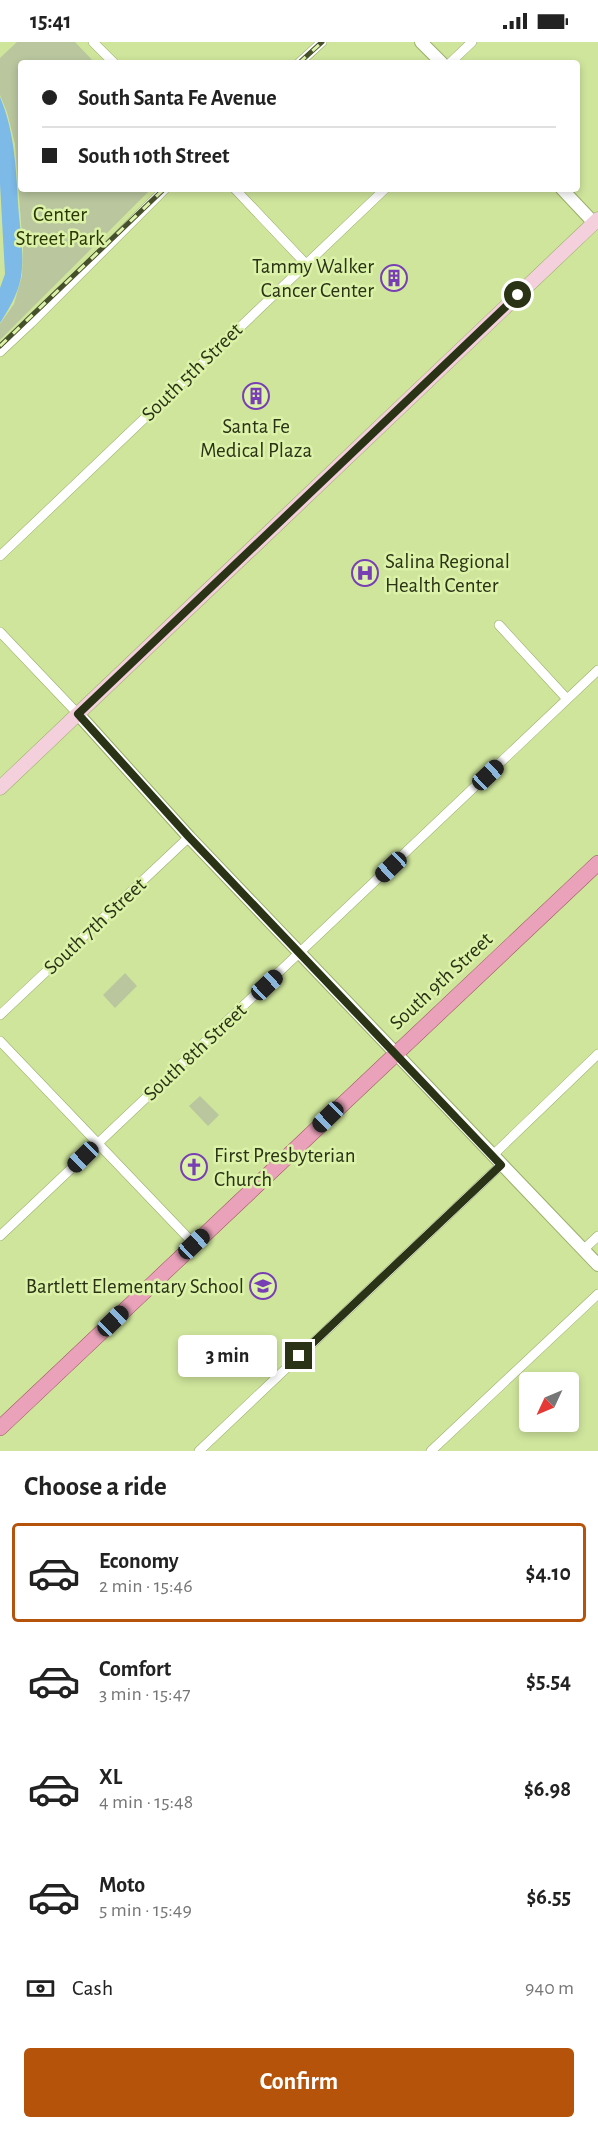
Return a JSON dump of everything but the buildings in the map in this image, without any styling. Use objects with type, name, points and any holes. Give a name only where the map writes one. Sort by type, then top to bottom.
[{"type":"main road","points":[[0,788],[596,221]]},
{"type":"main road","name":"South 9th Street","points":[[0,1428],[598,863]]},
{"type":"street","points":[[93,42],[111,60]]},
{"type":"street","points":[[302,60],[322,42]]},
{"type":"street","points":[[421,42],[439,60]]},
{"type":"street","points":[[453,60],[472,42]]},
{"type":"street","points":[[0,352],[162,192]]},
{"type":"street","points":[[238,192],[306,263]]},
{"type":"street","name":"South 5th Street","points":[[0,556],[382,192]]},
{"type":"street","points":[[565,192],[596,221]]},
{"type":"street","points":[[499,625],[567,699]]},
{"type":"street","points":[[0,632],[394,1054],[598,1265]]},
{"type":"street","name":"South 8th Street","points":[[0,1236],[598,670]]},
{"type":"street","name":"South 7th Street","points":[[0,1015],[189,837]]},
{"type":"street","points":[[0,1041],[194,1244]]},
{"type":"street","points":[[199,1451],[496,1160],[598,1054]]},
{"type":"street","points":[[584,1250],[598,1236]]},
{"type":"street","points":[[431,1451],[598,1294]]},
{"type":"green space","name":"Center Street Park","points":[[17,42],[75,42],[92,60],[18,60],[18,183],[15,144],[0,95],[0,58]]},
{"type":"green space","name":"Center Street Park","points":[[19,192],[148,192],[0,340],[0,324],[14,304],[22,276],[23,248]]},
{"type":"green space","points":[[125,973],[137,986],[115,1008],[103,995]]},
{"type":"green space","points":[[200,1096],[219,1115],[208,1126],[189,1106]]},
{"type":"water","points":[[0,97],[9,126],[14,155],[22,262],[18,289],[0,323],[0,288],[5,274],[0,184]]},
{"type":"railway","points":[[302,60],[322,42]]},
{"type":"railway","points":[[0,346],[161,192]]},
{"type":"place","name":"Tammy Walker Cancer Center","points":[[394,278]]},
{"type":"place","name":"Santa Fe Medical Plaza","points":[[256,396]]},
{"type":"place","name":"Salina Regional Health Center","points":[[365,573]]},
{"type":"place","name":"First Presbyterian Church","points":[[194,1167]]},
{"type":"place","name":"Bartlett Elementary School","points":[[263,1286]]},
{"type":"route","points":[[299,1356],[501,1165],[189,837],[78,714],[518,295]]}]
